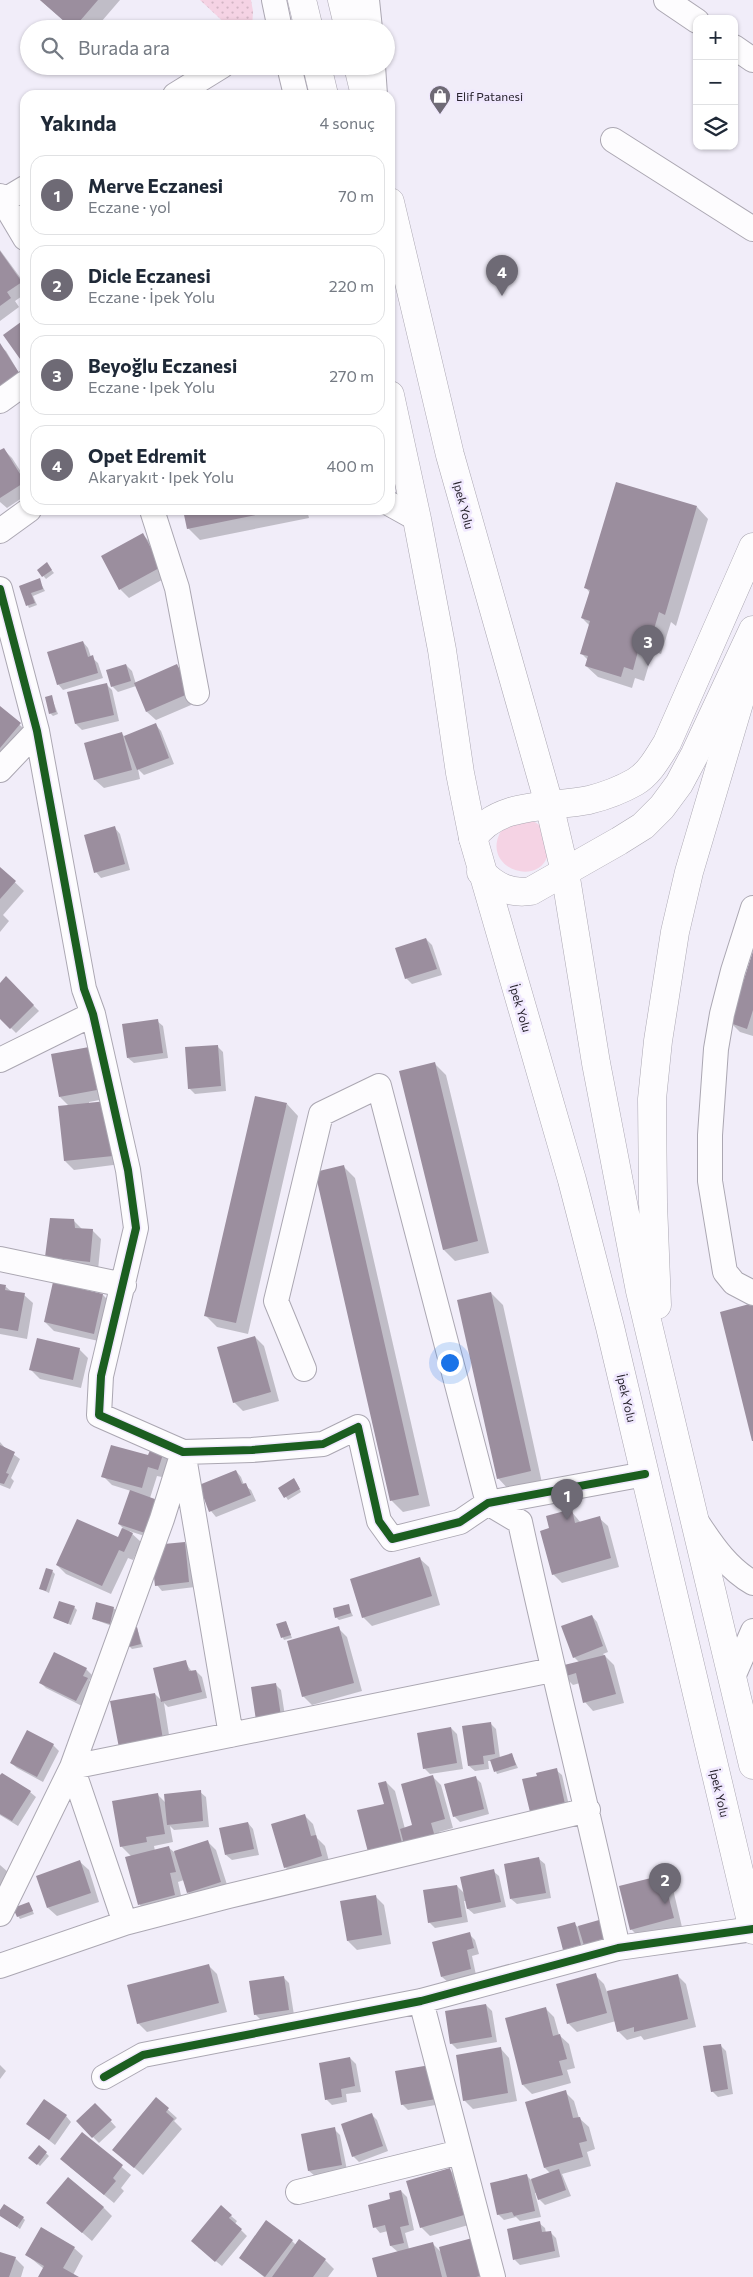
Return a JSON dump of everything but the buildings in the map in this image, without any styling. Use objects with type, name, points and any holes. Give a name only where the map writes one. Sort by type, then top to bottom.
[{"type":"main road","points":[[302,0],[307,20]]},
{"type":"main road","points":[[342,0],[347,20]]},
{"type":"main road","points":[[319,75],[323,90]]},
{"type":"main road","points":[[360,75],[364,90]]},
{"type":"main road","name":"Ipek Yolu","points":[[395,223],[450,455],[549,804]]},
{"type":"main road","points":[[395,418],[417,519],[442,650],[460,773],[473,838],[481,872],[501,888],[517,893],[531,891],[619,842],[643,826],[662,807],[679,784],[696,754],[753,630]]},
{"type":"main road","points":[[473,838],[487,822],[498,816],[549,804],[590,799],[616,792],[637,781],[650,769],[667,743],[753,547]]},
{"type":"main road","points":[[661,1374],[653,1203],[652,1099],[658,1041],[675,932],[687,880],[708,806],[747,706],[753,656]]},
{"type":"main road","points":[[549,804],[565,872],[596,1063],[640,1291],[753,1765]]},
{"type":"main road","name":"İpek Yolu","points":[[481,872],[572,1180],[645,1474],[753,1930]]},
{"type":"street","points":[[274,0],[278,20]]},
{"type":"street","points":[[367,0],[369,20]]},
{"type":"street","points":[[666,0],[693,18]]},
{"type":"street","points":[[738,50],[753,60]]},
{"type":"street","points":[[183,90],[207,75]]},
{"type":"street","points":[[291,75],[295,90]]},
{"type":"street","points":[[374,75],[375,90]]},
{"type":"street","points":[[613,140],[753,229]]},
{"type":"street","points":[[20,190],[1,200],[20,230]]},
{"type":"street","points":[[0,401],[20,387]]},
{"type":"street","points":[[395,507],[417,519]]},
{"type":"street","points":[[0,530],[21,515]]},
{"type":"street","points":[[154,515],[177,588],[197,692]]},
{"type":"street","points":[[0,588],[37,731],[84,989],[93,1014],[128,1170],[136,1228],[101,1376],[99,1415],[183,1452],[252,1450],[323,1444],[358,1427],[379,1521],[392,1539],[460,1522],[488,1503],[645,1474]]},
{"type":"street","points":[[0,770],[37,731]]},
{"type":"street","points":[[753,908],[733,971],[722,1014],[716,1049],[710,1135],[710,1181],[726,1272],[734,1283],[753,1293]]},
{"type":"street","points":[[0,1060],[93,1014]]},
{"type":"street","points":[[304,1369],[276,1301],[321,1114],[379,1086],[488,1503],[520,1522],[552,1670],[588,1810],[618,1948]]},
{"type":"street","points":[[0,1259],[124,1285]]},
{"type":"street","points":[[183,1452],[231,1735]]},
{"type":"street","points":[[0,1914],[72,1767],[162,1519],[183,1452]]},
{"type":"street","points":[[696,1521],[716,1551],[734,1569],[753,1583]]},
{"type":"street","points":[[733,1677],[753,1631]]},
{"type":"street","points":[[72,1767],[552,1670]]},
{"type":"street","points":[[72,1767],[125,1923]]},
{"type":"street","points":[[0,1966],[125,1923],[588,1810]]},
{"type":"street","points":[[104,2077],[143,2055],[421,2001],[618,1948],[753,1930]]},
{"type":"street","points":[[421,2001],[493,2277]]},
{"type":"street","points":[[298,2192],[460,2152]]},
{"type":"shaded area","points":[[200,0],[251,0],[252,20],[221,20]]},
{"type":"shaded area","points":[[530,819],[544,828],[548,842],[548,855],[542,865],[532,871],[521,871],[511,868],[502,861],[497,851],[497,839],[505,825]]},
{"type":"cycle path","points":[[0,589],[37,731],[84,989],[93,1014],[128,1170],[136,1228],[101,1376],[99,1415],[183,1452],[252,1450],[323,1444],[358,1427],[379,1521],[392,1539],[460,1522],[488,1503],[645,1474]]},
{"type":"cycle path","points":[[104,2077],[143,2055],[421,2001],[618,1948],[753,1929]]},
{"type":"place","name":"Elif Patanesi","points":[[440,115]]},
{"type":"place","name":"Opet Edremit","points":[[502,296]]},
{"type":"place","name":"Beyoğlu Eczanesi","points":[[648,666]]},
{"type":"place","name":"Merve Eczanesi","points":[[567,1520]]},
{"type":"place","name":"Dicle Eczanesi","points":[[665,1904]]}]
